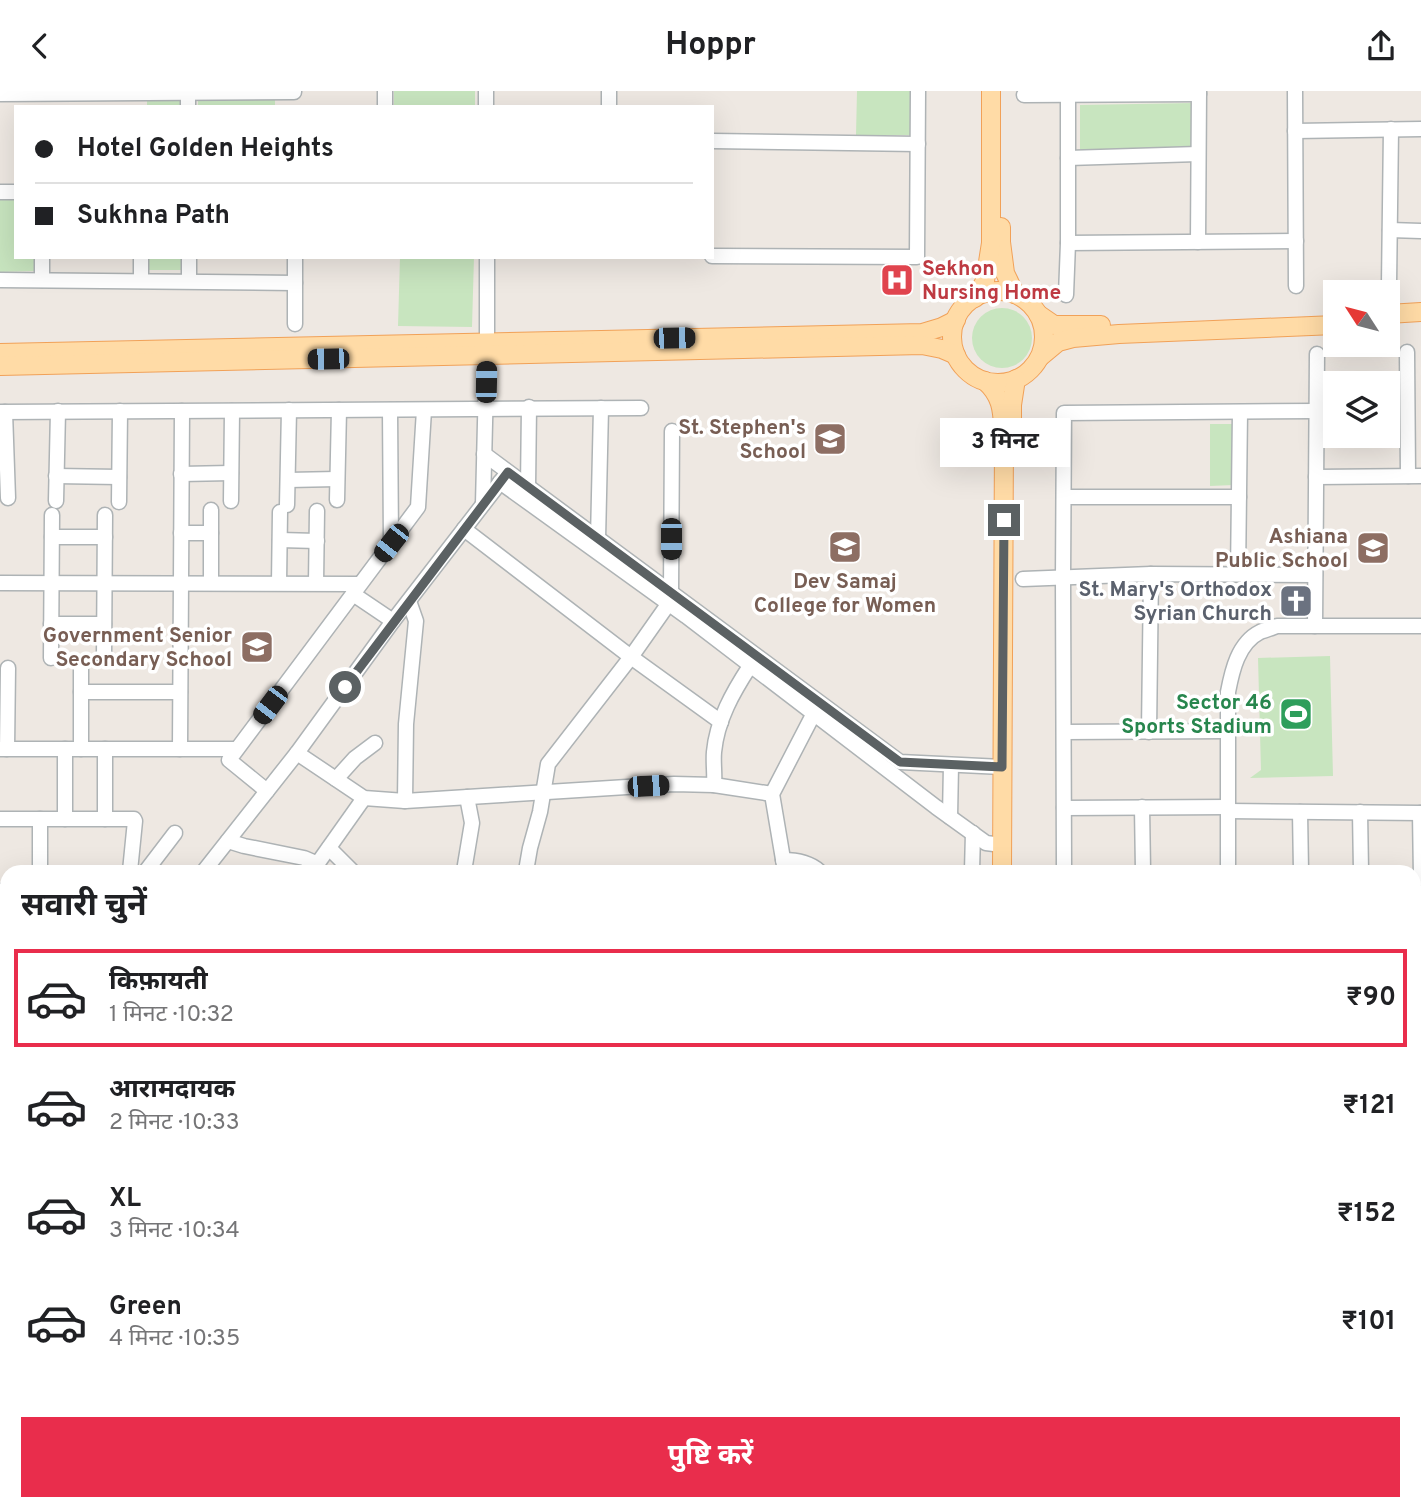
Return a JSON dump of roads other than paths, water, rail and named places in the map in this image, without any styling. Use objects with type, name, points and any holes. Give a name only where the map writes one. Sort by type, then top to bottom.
[{"type":"main road","points":[[991,91],[991,243],[985,281],[956,320],[953,338],[956,355],[968,371],[985,381],[999,398],[1004,438],[1002,865]]},
{"type":"main road","points":[[1002,91],[1001,242],[1005,274],[1015,294]]},
{"type":"main road","points":[[975,297],[990,292],[1007,292],[1015,294],[1032,306],[1043,324],[1040,357]]},
{"type":"main road","points":[[1400,313],[1421,312]]},
{"type":"main road","points":[[1038,314],[1054,325],[1061,326],[1323,316]]},
{"type":"main road","points":[[0,366],[922,333],[956,320]]},
{"type":"main road","points":[[1400,323],[1421,322]]},
{"type":"main road","points":[[985,381],[1000,383],[1016,379],[1032,368],[1040,357],[1058,342],[1073,338],[1323,326]]},
{"type":"main road","points":[[0,353],[922,345],[956,355]]},
{"type":"main road","points":[[1014,865],[1012,405],[1016,379]]},
{"type":"street","points":[[4,93],[43,100],[140,100],[188,92],[294,91]]},
{"type":"street","points":[[714,256],[917,257],[918,91]]},
{"type":"street","points":[[1295,91],[1296,286]]},
{"type":"street","points":[[1024,95],[1199,93],[1198,242]]},
{"type":"street","points":[[1066,295],[1068,94]]},
{"type":"street","points":[[1389,280],[1391,129]]},
{"type":"street","points":[[1295,131],[1421,129]]},
{"type":"street","points":[[714,141],[918,144]]},
{"type":"street","points":[[1068,158],[1199,154]]},
{"type":"street","points":[[1390,230],[1421,231]]},
{"type":"street","points":[[1068,243],[1296,241]]},
{"type":"street","points":[[42,259],[42,280]]},
{"type":"street","points":[[141,259],[141,281]]},
{"type":"street","points":[[189,259],[189,281]]},
{"type":"street","points":[[295,259],[295,324]]},
{"type":"street","points":[[483,504],[487,259]]},
{"type":"street","points":[[0,280],[295,283]]},
{"type":"street","points":[[1316,477],[1415,476],[1414,391],[1407,352]]},
{"type":"street","points":[[1315,626],[1317,354]]},
{"type":"street","points":[[528,487],[529,407]]},
{"type":"street","points":[[598,539],[601,408]]},
{"type":"street","points":[[8,498],[4,475],[3,412],[641,408]]},
{"type":"street","points":[[279,583],[280,540],[288,480],[289,410]]},
{"type":"street","points":[[337,500],[339,410]]},
{"type":"street","points":[[390,410],[391,543]]},
{"type":"street","points":[[267,791],[229,760],[418,507],[424,410]]},
{"type":"street","points":[[51,658],[52,537],[58,411]]},
{"type":"street","points":[[119,502],[120,411]]},
{"type":"street","points":[[180,749],[182,411]]},
{"type":"street","points":[[230,501],[232,411]]},
{"type":"street","points":[[1064,865],[1064,413],[1316,411]]},
{"type":"street","points":[[1238,575],[1240,412]]},
{"type":"street","points":[[527,865],[548,764],[631,657],[670,598],[672,431]]},
{"type":"street","points":[[484,454],[504,477],[900,762],[1002,767]]},
{"type":"street","points":[[181,474],[231,473]]},
{"type":"street","points":[[56,476],[119,477]]},
{"type":"street","points":[[504,477],[528,487],[598,539],[750,666],[950,817],[986,843],[1002,845]]},
{"type":"street","points":[[209,865],[297,753],[393,621],[504,477]]},
{"type":"street","points":[[288,480],[337,479]]},
{"type":"street","points":[[1064,496],[1239,497]]},
{"type":"street","points":[[211,510],[211,583]]},
{"type":"street","points":[[316,583],[317,511]]},
{"type":"street","points":[[104,657],[105,515]]},
{"type":"street","points":[[464,529],[721,722]]},
{"type":"street","points":[[181,533],[211,533]]},
{"type":"street","points":[[52,537],[104,537]]},
{"type":"street","points":[[280,540],[317,541]]},
{"type":"street","points":[[1023,579],[1151,574],[1315,575]]},
{"type":"street","points":[[1150,731],[1151,574]]},
{"type":"street","points":[[0,583],[316,583],[356,589],[393,621]]},
{"type":"street","points":[[405,801],[406,724],[416,621],[409,601]]},
{"type":"street","points":[[51,624],[104,624]]},
{"type":"street","points":[[1228,865],[1228,692],[1233,666],[1243,649],[1258,633],[1277,627],[1421,625]]},
{"type":"street","points":[[81,664],[81,749]]},
{"type":"street","points":[[714,785],[715,749],[721,722],[731,697],[750,666]]},
{"type":"street","points":[[8,668],[4,693],[4,749],[236,750]]},
{"type":"street","points":[[81,692],[180,692]]},
{"type":"street","points":[[783,865],[772,794],[814,713]]},
{"type":"street","points":[[1064,732],[1228,731]]},
{"type":"street","points":[[336,779],[355,758],[375,743]]},
{"type":"street","points":[[65,749],[65,819]]},
{"type":"street","points":[[105,749],[105,819]]},
{"type":"street","points":[[297,753],[364,797],[405,801],[674,784],[714,785],[772,794]]},
{"type":"street","points":[[950,817],[951,765]]},
{"type":"street","points":[[317,865],[364,797]]},
{"type":"street","points":[[465,865],[472,823],[467,797]]},
{"type":"street","points":[[1142,807],[1143,865]]},
{"type":"street","points":[[1064,808],[1421,813],[1421,878]]},
{"type":"street","points":[[1300,812],[1301,865]]},
{"type":"street","points":[[1360,813],[1361,865]]},
{"type":"street","points":[[0,819],[130,818],[135,821],[131,865]]},
{"type":"street","points":[[40,819],[40,865]]},
{"type":"street","points":[[151,865],[176,833]]},
{"type":"street","points":[[972,833],[972,865]]},
{"type":"street","points":[[228,841],[304,858],[312,865]]},
{"type":"street","points":[[329,848],[346,865]]},
{"type":"street","points":[[788,865],[802,862],[808,865]]},
{"type":"place","name":"Sekhon Nursing Home","points":[[897,280]]},
{"type":"place","name":"St. Stephen's School","points":[[830,439]]},
{"type":"place","name":"Dev Samaj College for Women","points":[[845,547]]},
{"type":"place","name":"Ashiana Public School","points":[[1373,548]]},
{"type":"place","name":"St. Mary's Orthodox Syrian Church","points":[[1296,601]]},
{"type":"place","name":"Government Senior Secondary School","points":[[257,647]]},
{"type":"place","name":"Sector 46 Sports Stadium","points":[[1296,714]]}]
